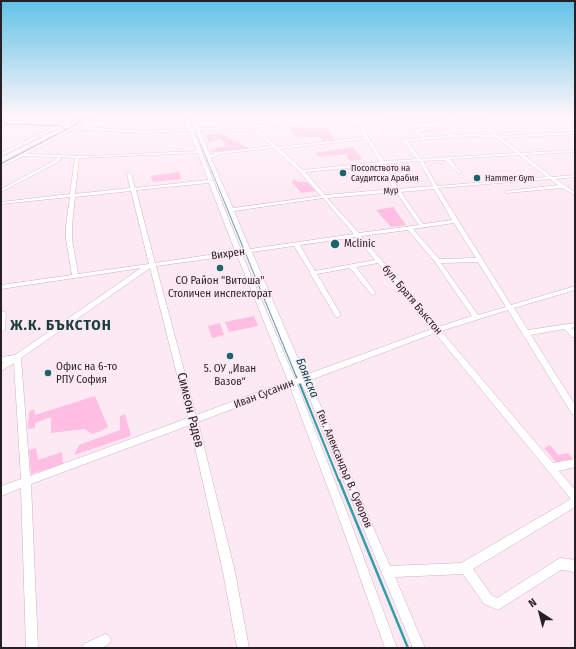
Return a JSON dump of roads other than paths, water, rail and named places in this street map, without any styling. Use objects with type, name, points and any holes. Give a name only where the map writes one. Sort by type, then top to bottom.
[{"type":"main road","points":[[1,160],[28,145]]},
{"type":"street","points":[[1,155],[22,145]]},
{"type":"street","points":[[1,166],[41,145]]},
{"type":"street","name":"Ген. Александър В. Суворов","points":[[197,145],[239,252],[303,408],[390,648]]},
{"type":"street","name":"Ген. Александър В. Суворов","points":[[202,145],[209,157],[303,379],[315,402],[419,648]]},
{"type":"street","name":"бул. Братя Бъкстон","points":[[274,145],[302,171],[325,197],[575,497]]},
{"type":"street","points":[[209,157],[218,153],[301,145]]},
{"type":"street","points":[[371,145],[397,190],[422,226]]},
{"type":"street","points":[[408,145],[420,160],[435,187],[575,412]]},
{"type":"street","points":[[510,145],[552,179],[575,194]]},
{"type":"street","points":[[302,171],[446,158],[575,151]]},
{"type":"street","points":[[23,155],[77,156],[199,152]]},
{"type":"street","points":[[1,191],[55,162],[60,156]]},
{"type":"street","points":[[75,277],[69,239],[77,156]]},
{"type":"street","points":[[446,158],[459,173]]},
{"type":"street","name":"Симеон Радев","points":[[129,174],[193,421],[229,572],[243,648]]},
{"type":"street","name":"Мур","points":[[231,210],[325,197],[575,176]]},
{"type":"street","points":[[1,203],[211,181]]},
{"type":"street","points":[[507,192],[563,186]]},
{"type":"street","name":"Вихрен","points":[[1,287],[456,221]]},
{"type":"street","points":[[410,228],[437,261],[477,318]]},
{"type":"street","points":[[296,244],[338,315]]},
{"type":"street","points":[[437,261],[480,260]]},
{"type":"street","points":[[312,273],[379,261]]},
{"type":"street","points":[[1,368],[152,265]]},
{"type":"street","points":[[352,266],[373,293]]},
{"type":"street","name":"Иван Сусанин","points":[[1,491],[436,330],[574,289]]},
{"type":"street","points":[[1,330],[3,314]]},
{"type":"street","points":[[526,333],[575,325]]},
{"type":"street","points":[[566,327],[575,335]]},
{"type":"street","points":[[1,360],[17,357]]},
{"type":"street","points":[[17,357],[26,482],[32,648]]},
{"type":"street","points":[[551,468],[575,463]]},
{"type":"street","points":[[388,572],[463,569],[575,502]]},
{"type":"street","points":[[465,567],[488,600],[498,604],[560,564],[575,567]]},
{"type":"street","points":[[88,648],[105,640]]},
{"type":"waterway","name":"Боянска","points":[[201,145],[245,252]]},
{"type":"waterway","name":"Боянска","points":[[245,251],[286,351]]},
{"type":"waterway","name":"Боянска","points":[[286,350],[339,481]]},
{"type":"waterway","name":"Боянска","points":[[339,480],[408,648]]},
{"type":"tram line","points":[[1,164],[37,145]]},
{"type":"place","name":"Посолството на Саудитска Арабия","points":[[343,173]]},
{"type":"place","name":"Hammer Gym","points":[[477,178]]},
{"type":"place","name":"Mclinic","points":[[335,244]]},
{"type":"place","name":"СО Район \"Витоша\" Столичен инспекторат","points":[[220,268]]},
{"type":"place","name":"5. ОУ „Иван Вазов“","points":[[230,356]]},
{"type":"place","name":"Офис на 6-то РПУ София","points":[[48,373]]},
{"type":"district","name":"Ж.К. БЪКСТОН","points":[[61,326]]}]
